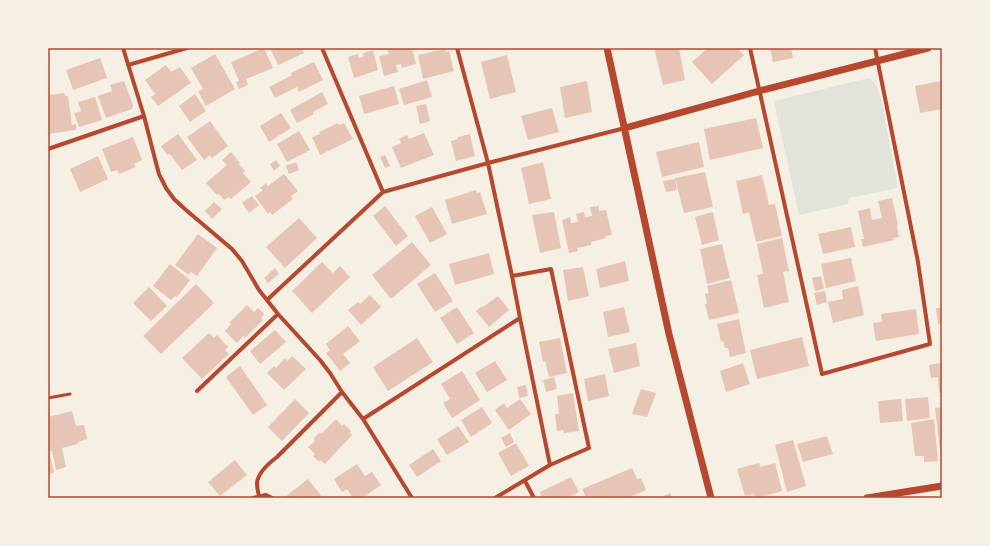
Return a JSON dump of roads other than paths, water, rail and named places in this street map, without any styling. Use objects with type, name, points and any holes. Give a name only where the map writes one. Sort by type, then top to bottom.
[{"type":"street","points":[[123,48],[144,116],[159,174],[166,188],[174,199],[232,250],[242,261],[259,290],[278,314],[320,360],[363,419],[412,498]]},
{"type":"street","points":[[128,65],[187,48]]},
{"type":"street","points":[[322,48],[383,192]]},
{"type":"street","points":[[457,48],[488,163],[550,465]]},
{"type":"street","points":[[608,48],[669,334],[711,498]]},
{"type":"street","points":[[750,48],[822,374],[930,344],[918,262],[876,48]]},
{"type":"street","points":[[267,300],[383,192],[759,91],[928,48]]},
{"type":"street","points":[[48,149],[144,116]]},
{"type":"street","points":[[495,498],[550,465],[589,448],[551,269],[512,276]]},
{"type":"street","points":[[196,391],[278,314]]},
{"type":"street","points":[[363,419],[520,318]]},
{"type":"street","points":[[259,496],[257,485],[258,479],[268,465],[342,392]]},
{"type":"street","points":[[524,481],[534,498]]},
{"type":"street","points":[[867,498],[942,486]]},
{"type":"street","points":[[254,498],[266,495],[272,498]]},
{"type":"lane","points":[[48,398],[70,394]]}]
